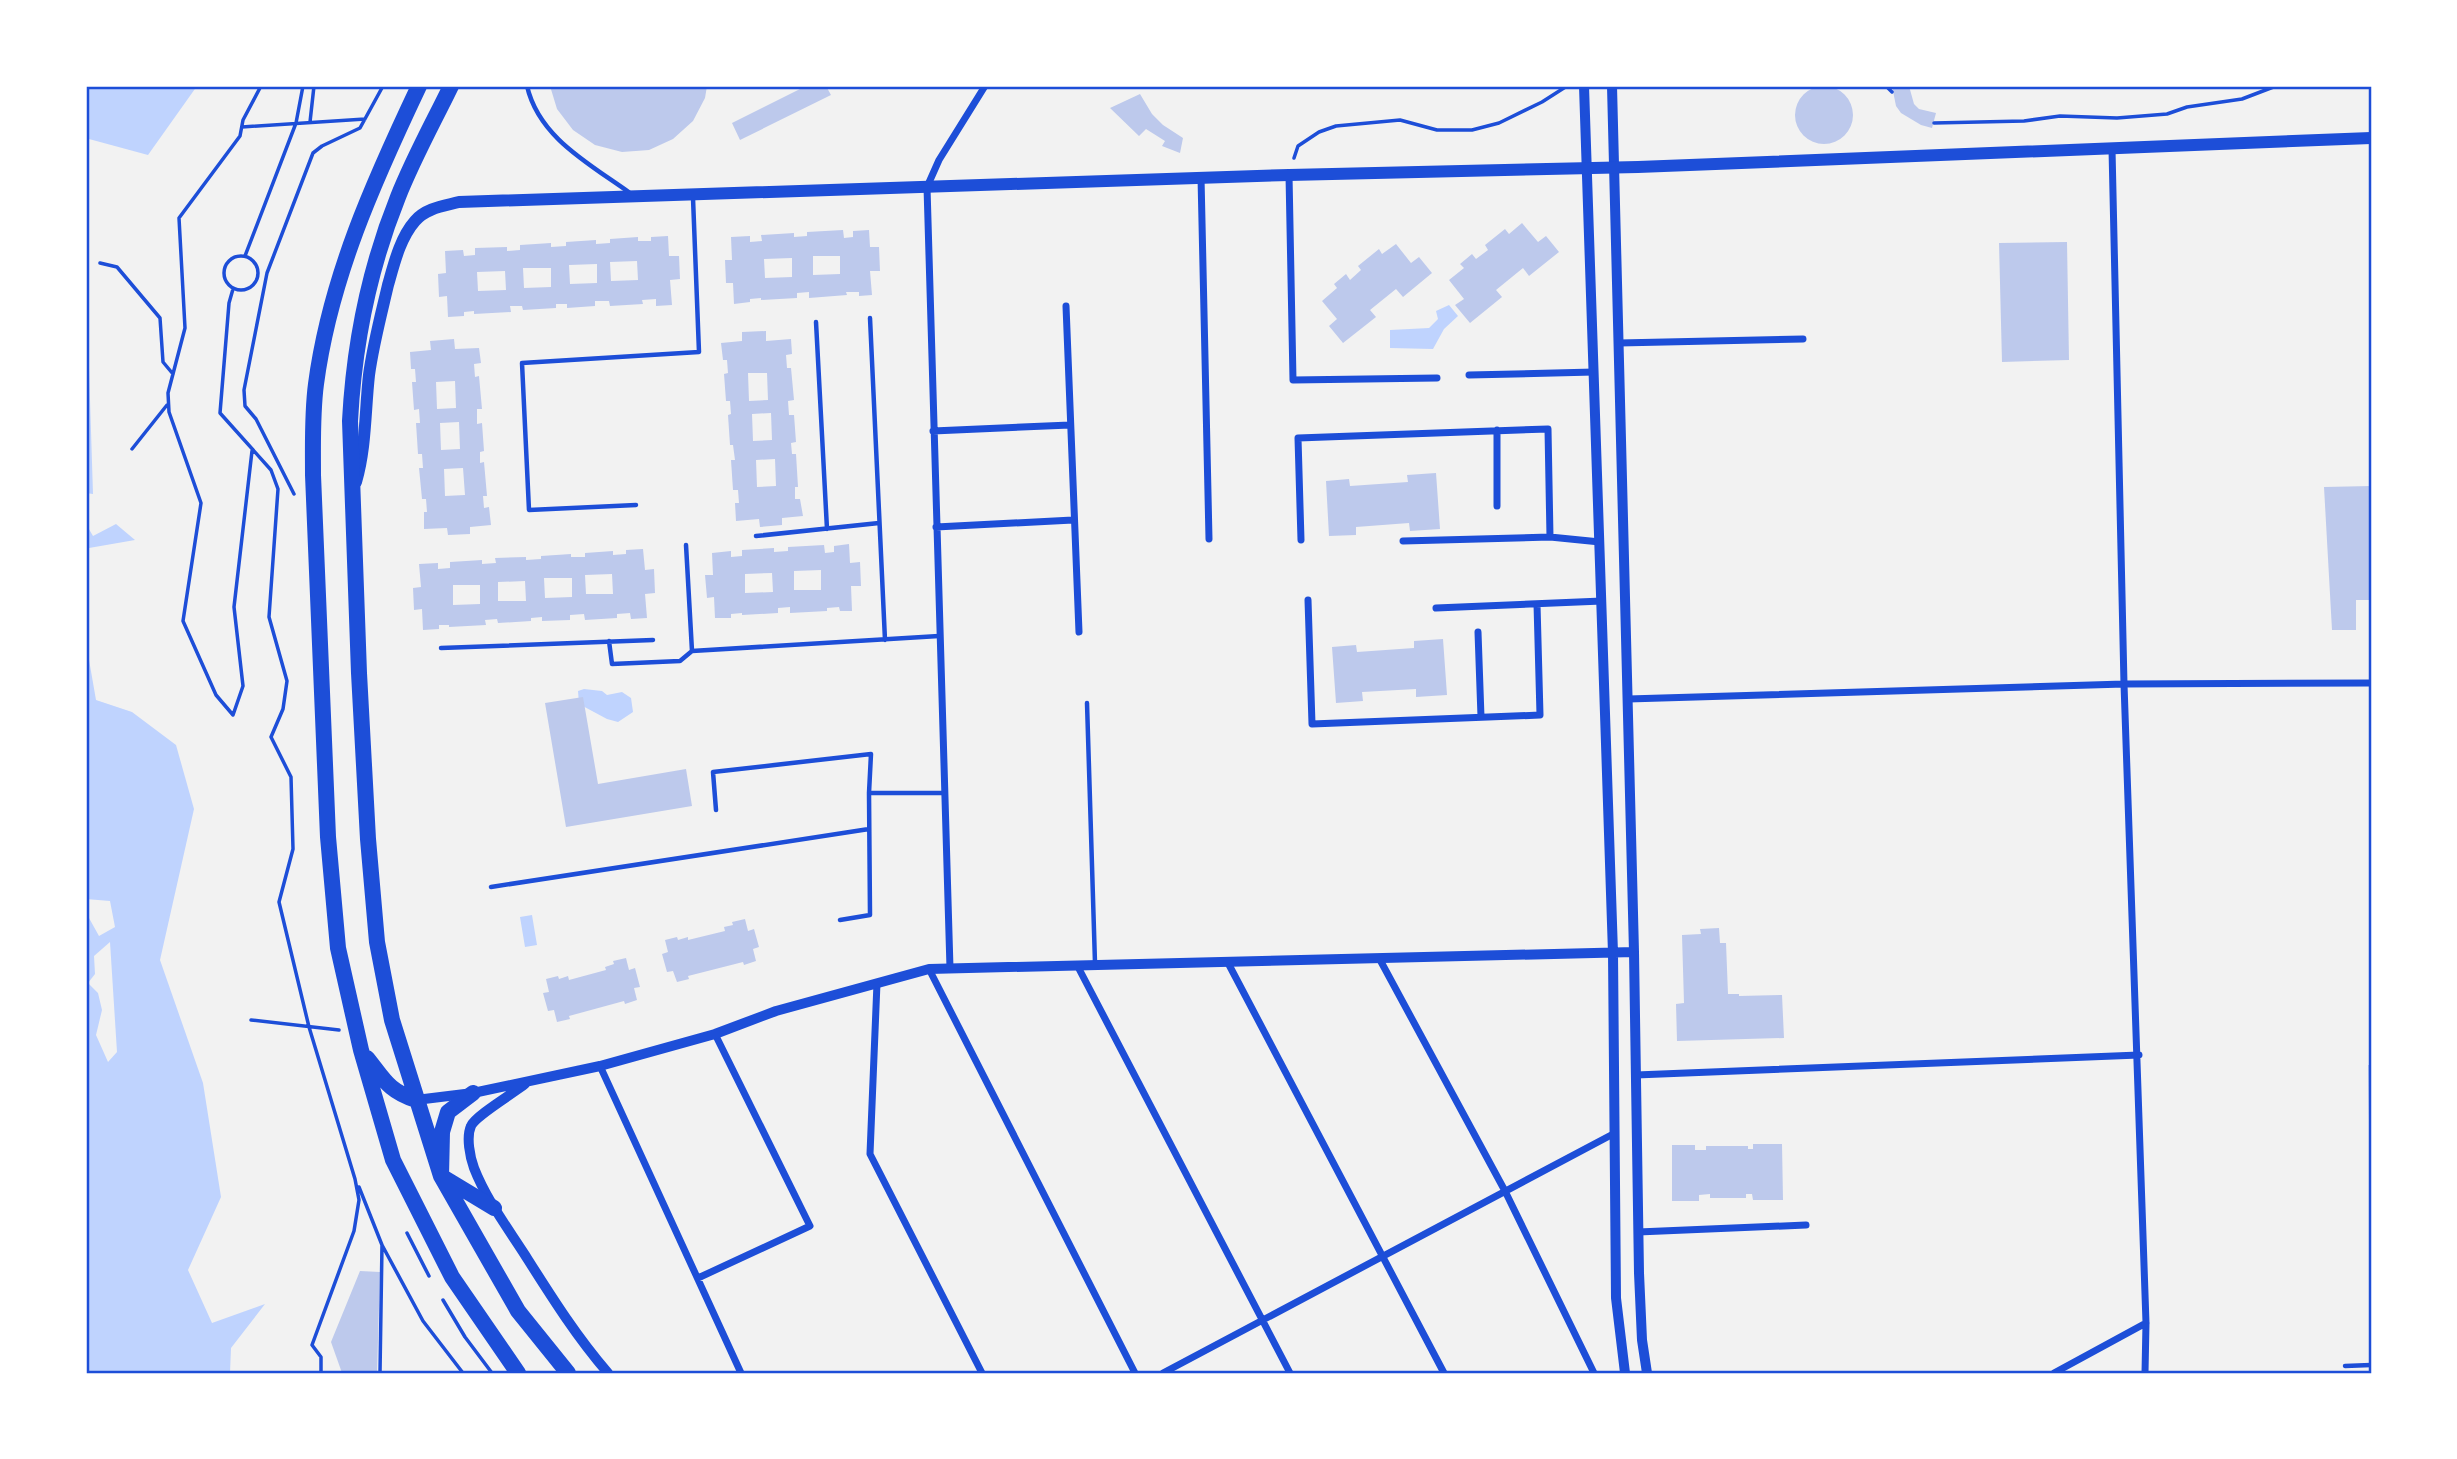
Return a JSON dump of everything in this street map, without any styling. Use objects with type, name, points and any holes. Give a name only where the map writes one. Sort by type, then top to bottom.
[{"type":"highway","points":[[419,86],[381,166],[351,243],[335,293],[317,383],[313,423],[319,659],[328,837],[338,948],[361,1051],[393,1160],[452,1277],[518,1373]]},
{"type":"highway","points":[[451,86],[398,197],[373,271],[363,311],[352,386],[349,421],[359,687],[377,942],[393,1020],[441,1176],[518,1311],[568,1373]]},
{"type":"highway","points":[[361,1051],[399,1095],[416,1100]]},
{"type":"highway","points":[[441,1176],[442,1132],[448,1112],[473,1093]]},
{"type":"highway","points":[[441,1176],[494,1208]]},
{"type":"main road","points":[[353,491],[361,464],[369,375],[393,266],[415,220],[433,208],[459,202],[1289,174],[1614,167],[2371,138]]},
{"type":"street","points":[[950,968],[927,187],[939,160],[985,86]]},
{"type":"street","points":[[1584,86],[1613,953],[1616,1298],[1625,1373]]},
{"type":"street","points":[[1612,86],[1634,952],[1640,1308],[1647,1373]]},
{"type":"street","points":[[2112,149],[2124,684],[2139,1055],[2145,1373]]},
{"type":"street","points":[[1289,174],[1293,380],[1437,378]]},
{"type":"street","points":[[1201,177],[1209,539]]},
{"type":"street","points":[[1066,306],[1079,632]]},
{"type":"street","points":[[1619,343],[1803,339]]},
{"type":"street","points":[[1469,375],[1594,372]]},
{"type":"street","points":[[933,431],[1070,425]]},
{"type":"street","points":[[1301,540],[1298,438],[1548,429],[1550,537]]},
{"type":"street","points":[[1497,430],[1497,506]]},
{"type":"street","points":[[936,527],[1073,520]]},
{"type":"street","points":[[1403,541],[1550,537],[1600,542]]},
{"type":"street","points":[[1308,600],[1312,724],[1540,715],[1536,604]]},
{"type":"street","points":[[1436,608],[1602,601]]},
{"type":"street","points":[[1478,632],[1481,717]]},
{"type":"street","points":[[1628,699],[2124,684],[2371,682]]},
{"type":"street","points":[[416,1100],[473,1093],[600,1066],[715,1034],[776,1011],[929,969],[1634,952]]},
{"type":"street","points":[[1379,958],[1505,1191],[1594,1373]]},
{"type":"street","points":[[1227,961],[1444,1373]]},
{"type":"street","points":[[1077,965],[1290,1373]]},
{"type":"street","points":[[929,969],[1135,1373]]},
{"type":"street","points":[[877,983],[870,1154],[982,1373]]},
{"type":"street","points":[[698,1278],[810,1226],[715,1034]]},
{"type":"street","points":[[1636,1075],[2139,1055]]},
{"type":"street","points":[[600,1066],[741,1373]]},
{"type":"street","points":[[529,1081],[499,1104],[477,1116],[470,1128],[474,1167],[494,1208],[583,1344],[607,1373]]},
{"type":"street","points":[[1163,1373],[1615,1133]]},
{"type":"street","points":[[1638,1232],[1806,1226]]},
{"type":"street","points":[[2054,1373],[2146,1323]]},
{"type":"lane","points":[[527,86],[530,102],[548,129],[571,151],[635,195]]},
{"type":"lane","points":[[636,505],[529,510],[522,363],[699,352],[692,193]]},
{"type":"lane","points":[[870,318],[885,640]]},
{"type":"lane","points":[[816,323],[827,529]]},
{"type":"lane","points":[[756,536],[879,523]]},
{"type":"lane","points":[[686,545],[692,651]]},
{"type":"lane","points":[[609,641],[612,664],[680,660],[692,651],[939,636]]},
{"type":"lane","points":[[441,648],[653,640]]},
{"type":"lane","points":[[1087,703],[1095,964]]},
{"type":"lane","points":[[716,810],[713,772],[871,754],[870,915],[840,920]]},
{"type":"lane","points":[[869,793],[944,793]]},
{"type":"lane","points":[[491,887],[869,829]]},
{"type":"lane","points":[[2346,1366],[2371,1365]]},
{"type":"path","points":[[252,449],[234,607],[243,686],[233,715],[216,695],[183,621],[201,503],[169,412],[168,393],[185,328],[179,218],[240,136],[243,120],[261,86]]},
{"type":"path","points":[[245,256],[296,123],[303,86]]},
{"type":"path","points":[[310,123],[314,86]]},
{"type":"path","points":[[1289,174],[1298,146],[1319,132],[1336,126],[1400,120],[1437,130],[1472,130],[1499,123],[1542,102],[1567,86]]},
{"type":"path","points":[[1886,86],[1892,92]]},
{"type":"path","points":[[1934,123],[2024,121],[2060,116],[2117,118],[2167,114],[2187,107],[2242,99],[2276,86]]},
{"type":"path","points":[[242,127],[366,119]]},
{"type":"path","points":[[245,256],[250,258],[257,268],[257,279],[250,288],[233,289],[225,281],[223,270],[233,257],[245,256]]},
{"type":"path","points":[[100,263],[117,267],[160,318],[163,362],[173,374]]},
{"type":"path","points":[[257,279],[266,282]]},
{"type":"path","points":[[233,289],[229,303],[220,413],[271,470],[278,489],[269,617],[287,681],[283,709],[271,737],[291,777],[293,849],[279,902],[309,1027],[355,1179],[382,1245],[423,1321],[463,1373]]},
{"type":"path","points":[[132,449],[169,404]]},
{"type":"path","points":[[251,1020],[338,1030]]},
{"type":"path","points":[[321,1373],[321,1357],[312,1345],[354,1231],[359,1200],[355,1179]]},
{"type":"path","points":[[380,1373],[382,1245]]},
{"type":"water","points":[[86,86],[197,86],[148,155],[89,139],[86,169]]},
{"type":"water","points":[[87,305],[93,494],[86,493]]},
{"type":"water","points":[[1449,305],[1458,316],[1444,329],[1433,349],[1390,348],[1390,330],[1429,328],[1438,319],[1436,311]]},
{"type":"water","points":[[86,524],[93,536],[116,524],[135,540],[89,548],[86,590]]},
{"type":"water","points":[[86,652],[96,700],[132,712],[176,745],[194,809],[160,960],[203,1083],[221,1197],[188,1270],[212,1323],[265,1304],[231,1348],[230,1373],[86,1373],[86,1058],[89,1037],[86,1036],[86,919],[89,918],[99,936],[115,927],[110,901],[86,899]],"holes":[[[110,942],[117,1052],[108,1062],[96,1035],[102,1010],[98,993],[88,983],[95,974],[94,956]]]},
{"type":"water","points":[[578,691],[602,691],[607,695],[622,692],[631,698],[633,712],[618,722],[607,719],[579,704]]},
{"type":"water","points":[[532,915],[537,945],[525,947],[520,917]]},
{"type":"building","points":[[550,86],[707,86],[705,98],[693,121],[673,139],[649,150],[622,152],[595,145],[573,130],[557,109]]},
{"type":"building","points":[[806,86],[826,86],[831,95],[740,140],[732,123]]},
{"type":"building","points":[[1824,86],[1835,88],[1848,99],[1853,115],[1851,126],[1840,139],[1824,144],[1813,142],[1800,131],[1795,115],[1797,104],[1808,91]]},
{"type":"building","points":[[1892,86],[1909,86],[1914,104],[1919,109],[1936,113],[1932,128],[1901,113],[1896,106]]},
{"type":"building","points":[[1140,94],[1152,114],[1183,138],[1180,153],[1162,146],[1165,141],[1146,129],[1139,136],[1110,108]]},
{"type":"building","points":[[1522,223],[1538,242],[1546,236],[1559,252],[1529,276],[1523,268],[1496,290],[1502,297],[1470,323],[1455,305],[1464,299],[1449,280],[1464,268],[1460,264],[1472,254],[1476,259],[1488,250],[1485,245],[1505,229],[1509,234]]},
{"type":"building","points":[[843,230],[844,238],[853,237],[853,231],[869,230],[870,247],[879,247],[880,271],[870,271],[872,295],[859,296],[859,292],[846,292],[847,295],[809,298],[809,292],[797,293],[797,298],[750,299],[750,302],[734,304],[733,283],[726,283],[725,260],[732,260],[731,237],[750,236],[750,242],[762,241],[761,235],[794,233],[794,237],[807,236],[807,232]],"holes":[[[813,256],[840,256],[840,274],[813,275]],[[792,258],[792,277],[765,278],[764,259]]]},
{"type":"building","points":[[668,236],[669,256],[679,256],[680,279],[670,280],[672,305],[656,306],[656,299],[642,300],[643,304],[610,306],[609,301],[595,301],[595,306],[567,308],[567,304],[556,304],[556,308],[523,310],[522,306],[510,306],[511,312],[474,314],[474,311],[464,312],[464,316],[448,317],[447,296],[439,297],[438,274],[446,273],[445,251],[463,250],[464,256],[475,255],[475,248],[507,247],[507,251],[520,250],[520,245],[551,243],[551,247],[566,246],[566,242],[596,240],[596,244],[610,243],[610,239],[638,237],[638,241],[651,241],[651,237]],"holes":[[[637,261],[638,280],[611,281],[610,262]],[[597,264],[597,283],[570,284],[569,265]],[[523,268],[551,268],[551,287],[524,288]],[[505,271],[506,290],[478,291],[477,272]]]},
{"type":"building","points":[[2067,242],[2069,360],[2002,362],[1999,243]]},
{"type":"building","points":[[1396,244],[1411,263],[1419,257],[1432,273],[1403,297],[1396,289],[1370,310],[1376,317],[1343,343],[1329,326],[1337,319],[1322,301],[1337,288],[1334,284],[1346,274],[1350,280],[1361,270],[1358,266],[1379,249],[1382,254]]},
{"type":"building","points":[[766,331],[766,341],[791,339],[792,354],[786,355],[787,368],[791,368],[794,400],[788,401],[789,415],[794,415],[796,442],[791,443],[792,454],[796,454],[798,487],[795,487],[795,499],[800,499],[803,516],[782,518],[782,525],[760,527],[759,519],[736,521],[735,503],[739,503],[738,490],[733,490],[731,460],[735,460],[733,445],[730,445],[730,401],[726,401],[724,374],[728,373],[727,360],[723,360],[721,343],[742,341],[742,332]],"holes":[[[748,373],[767,373],[768,400],[749,401]],[[771,413],[772,440],[753,441],[752,414]],[[775,459],[776,486],[757,487],[756,460]]]},
{"type":"building","points":[[454,339],[455,349],[479,348],[481,363],[474,364],[475,377],[479,376],[482,409],[477,409],[477,424],[482,423],[484,451],[480,452],[480,463],[484,462],[487,496],[483,496],[484,508],[489,507],[491,525],[470,527],[470,534],[448,535],[447,528],[424,529],[424,512],[427,512],[426,499],[422,499],[419,468],[423,468],[422,454],[418,454],[416,423],[420,423],[419,409],[414,410],[412,382],[416,382],[415,369],[411,369],[410,352],[431,350],[430,341]],"holes":[[[455,381],[456,408],[437,409],[436,382]],[[459,422],[460,449],[441,450],[440,423]],[[463,468],[465,495],[445,496],[444,469]]]},
{"type":"building","points":[[1436,473],[1440,529],[1410,531],[1409,523],[1356,527],[1356,535],[1329,536],[1326,481],[1349,479],[1350,486],[1408,482],[1407,475]]},
{"type":"building","points":[[2371,486],[2371,600],[2356,600],[2356,630],[2332,630],[2324,487]]},
{"type":"building","points":[[849,544],[850,563],[860,562],[861,586],[851,586],[852,611],[840,611],[839,607],[827,608],[827,611],[790,613],[790,607],[778,608],[778,613],[742,613],[731,614],[731,618],[715,618],[714,597],[707,598],[705,575],[713,575],[712,553],[731,551],[731,557],[742,556],[742,550],[774,548],[774,552],[788,551],[788,547],[824,545],[825,553],[834,552],[834,546]],"holes":[[[821,570],[821,590],[794,590],[794,571]],[[772,573],[773,592],[745,593],[745,574]]]},
{"type":"building","points":[[643,549],[645,570],[654,569],[655,593],[645,594],[647,618],[631,619],[630,613],[617,614],[617,618],[585,620],[584,614],[570,615],[570,620],[542,621],[542,617],[531,618],[531,621],[498,623],[497,619],[485,620],[486,625],[439,625],[439,629],[423,630],[422,609],[414,610],[413,588],[421,587],[419,564],[438,563],[438,569],[450,568],[450,562],[482,560],[482,564],[496,563],[495,558],[526,557],[526,560],[571,554],[571,557],[585,557],[585,553],[613,551],[613,555],[626,554],[626,550]],"holes":[[[612,574],[613,594],[586,594],[585,575]],[[544,578],[572,578],[572,597],[545,598]],[[525,581],[526,601],[498,601],[498,582]],[[453,585],[480,585],[480,604],[453,605]]]},
{"type":"building","points":[[1443,639],[1447,695],[1416,697],[1416,689],[1362,692],[1363,701],[1336,703],[1332,647],[1356,645],[1357,652],[1414,648],[1414,641]]},
{"type":"building","points":[[583,697],[598,784],[686,769],[692,806],[566,827],[545,703]]},
{"type":"building","points":[[745,919],[748,931],[754,929],[759,947],[753,949],[756,961],[688,976],[689,979],[677,982],[673,971],[667,972],[662,954],[668,952],[665,940],[688,937],[688,940],[725,931],[724,927],[733,925],[732,922]]},
{"type":"building","points":[[1719,928],[1720,943],[1726,943],[1728,994],[1782,995],[1784,1038],[1677,1041],[1676,1004],[1684,1003],[1682,935],[1701,934],[1700,929]]},
{"type":"building","points":[[626,958],[629,970],[635,968],[640,987],[634,988],[637,1000],[569,1016],[570,1019],[557,1022],[554,1010],[548,1011],[543,993],[549,992],[546,979],[568,976],[569,980],[606,970],[605,967],[614,964],[613,961]]},
{"type":"building","points":[[2368,1065],[2371,1065],[2371,1120],[2369,1120]]},
{"type":"building","points":[[1753,1144],[1782,1144],[1783,1200],[1753,1200],[1752,1194],[1746,1194],[1746,1198],[1710,1198],[1710,1194],[1699,1195],[1699,1201],[1672,1201],[1672,1145],[1695,1145],[1695,1150],[1706,1150],[1706,1146],[1748,1146],[1748,1149],[1753,1149]]},
{"type":"building","points":[[360,1271],[380,1272],[377,1373],[342,1373],[331,1342]]}]
